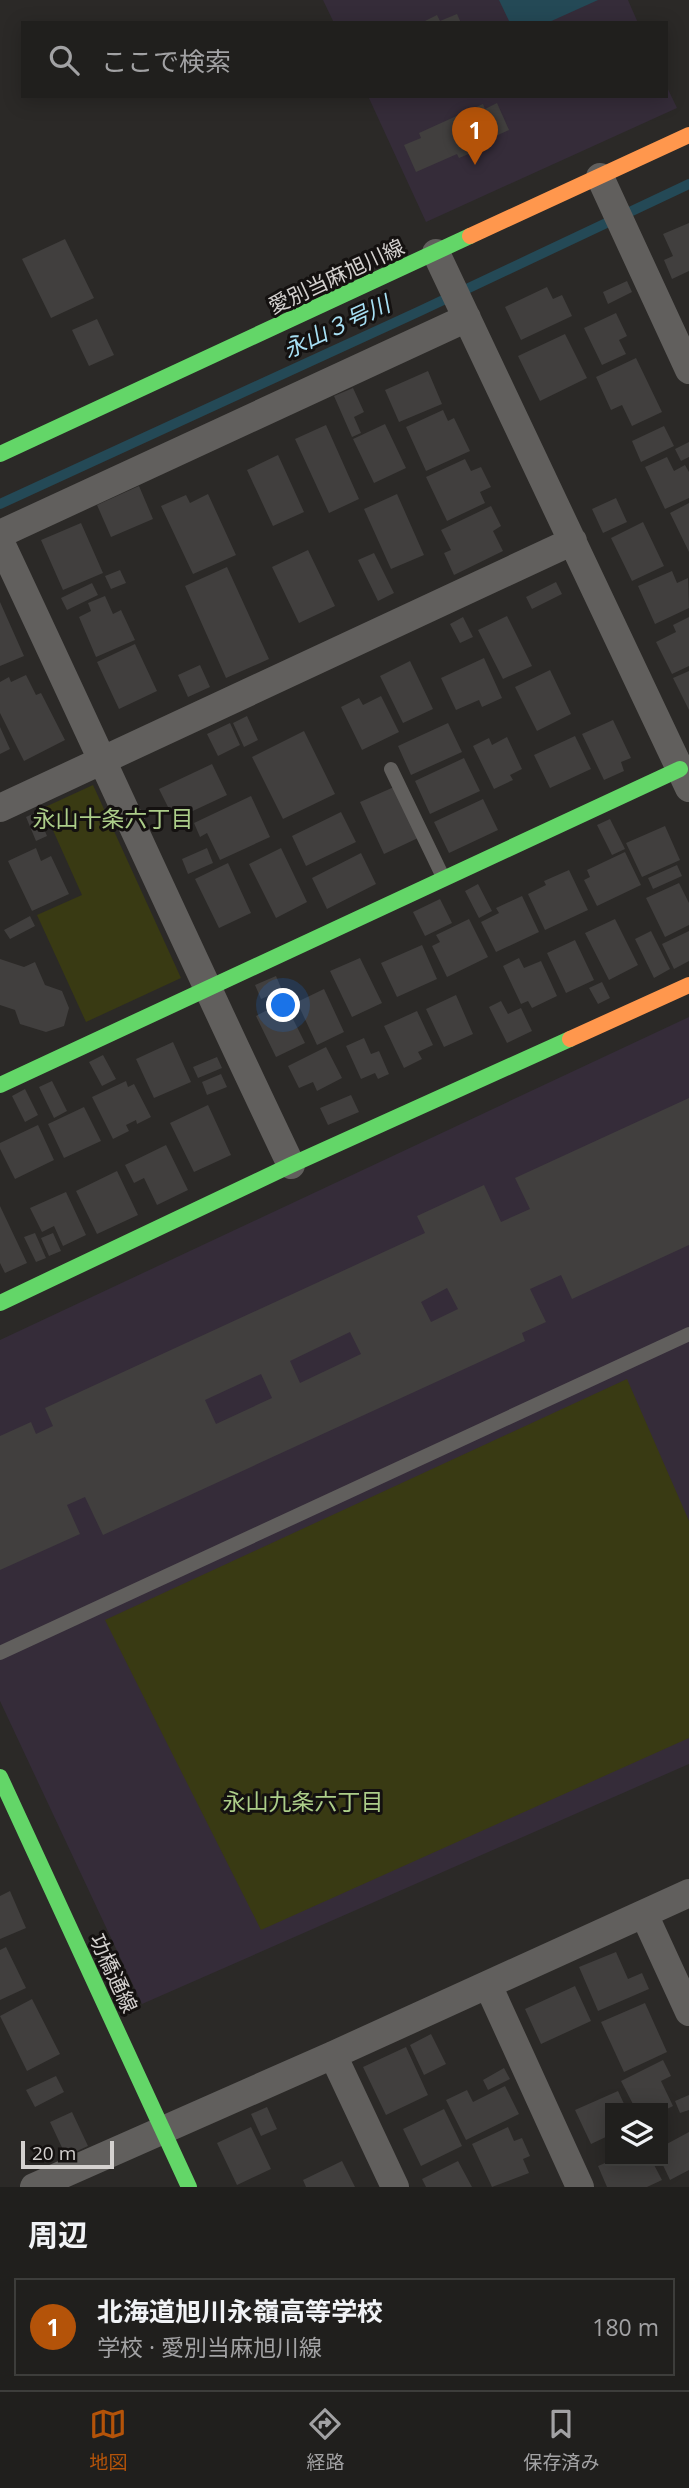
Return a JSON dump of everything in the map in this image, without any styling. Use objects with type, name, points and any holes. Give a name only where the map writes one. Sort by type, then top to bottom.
[{"type":"street","name":"愛別当麻旭川線","points":[[0,454],[441,265],[605,187],[689,135]]},
{"type":"street","points":[[605,187],[689,370]]},
{"type":"street","points":[[0,1084],[444,878],[684,778],[441,265]]},
{"type":"street","points":[[0,534],[464,312]]},
{"type":"street","points":[[0,541],[291,1165]]},
{"type":"street","points":[[0,808],[573,541]]},
{"type":"street","points":[[0,1303],[291,1165],[689,985]]},
{"type":"street","name":"功橋通線","points":[[0,1777],[189,2187]]},
{"type":"street","points":[[34,2187],[689,1893]]},
{"type":"street","points":[[644,1914],[689,2012]]},
{"type":"street","points":[[488,1985],[580,2187]]},
{"type":"street","points":[[333,2055],[395,2187]]},
{"type":"lane","points":[[391,769],[444,878]]},
{"type":"lane","points":[[0,1653],[689,1334]]},
{"type":"shaded area","points":[[323,0],[628,0],[637,21],[333,21]]},
{"type":"shaded area","points":[[668,89],[677,108],[426,222],[369,98],[668,98]]},
{"type":"shaded area","points":[[93,785],[181,978],[86,1022],[37,915],[82,895],[43,808]]},
{"type":"shaded area","points":[[689,1017],[689,1764],[142,2004],[0,1701],[0,1340]]},
{"type":"shaded area","points":[[627,1379],[689,1521],[689,1738],[261,1930],[105,1620]]},
{"type":"water","points":[[499,0],[598,0],[551,21],[509,21]]},
{"type":"building","points":[[457,14],[460,21],[440,21]]},
{"type":"building","points":[[437,15],[440,21],[425,21]]},
{"type":"building","points":[[497,103],[509,130],[469,148],[471,153],[459,158],[457,154],[416,172],[404,145],[421,138],[419,133],[483,104],[485,109]]},
{"type":"building","points":[[689,223],[689,271],[672,279],[664,260],[673,256],[663,234]]},
{"type":"building","points":[[65,239],[94,298],[51,318],[22,259]]},
{"type":"building","points":[[627,281],[632,292],[608,304],[603,292]]},
{"type":"building","points":[[547,287],[553,299],[562,295],[572,316],[521,340],[505,307]]},
{"type":"building","points":[[616,313],[627,336],[619,340],[626,354],[602,365],[584,328]]},
{"type":"building","points":[[97,319],[114,355],[89,366],[72,330]]},
{"type":"building","points":[[565,334],[587,378],[540,401],[518,356]]},
{"type":"building","points":[[636,358],[662,412],[632,426],[622,405],[611,410],[596,377]]},
{"type":"building","points":[[428,371],[442,404],[399,422],[385,390]]},
{"type":"building","points":[[353,388],[364,412],[354,417],[361,433],[352,437],[334,396]]},
{"type":"building","points":[[443,410],[448,421],[454,418],[470,451],[426,471],[406,427]]},
{"type":"building","points":[[385,424],[406,468],[374,483],[353,439]]},
{"type":"building","points":[[326,425],[359,499],[329,513],[295,439]]},
{"type":"building","points":[[664,426],[674,446],[641,462],[632,441]]},
{"type":"building","points":[[689,442],[689,457],[681,461],[675,449]]},
{"type":"building","points":[[278,455],[304,512],[273,526],[247,470]]},
{"type":"building","points":[[667,457],[674,471],[685,465],[689,472],[689,498],[665,509],[645,467]]},
{"type":"building","points":[[465,459],[471,471],[481,467],[491,487],[480,492],[485,503],[447,521],[426,477]]},
{"type":"building","points":[[139,486],[153,519],[111,537],[97,505]]},
{"type":"building","points":[[208,494],[236,555],[193,574],[161,506],[186,495],[190,503]]},
{"type":"building","points":[[397,494],[424,555],[391,569],[364,509]]},
{"type":"building","points":[[616,498],[627,522],[603,533],[592,509]]},
{"type":"building","points":[[689,503],[689,552],[670,513]]},
{"type":"building","points":[[491,506],[501,526],[493,531],[503,551],[454,575],[444,553],[451,550],[441,530]]},
{"type":"building","points":[[643,522],[664,566],[632,581],[611,538]]},
{"type":"building","points":[[81,523],[103,573],[63,590],[41,540]]},
{"type":"building","points":[[308,550],[335,606],[299,623],[272,567]]},
{"type":"building","points":[[374,553],[394,593],[378,601],[358,560]]},
{"type":"building","points":[[227,567],[269,659],[226,678],[185,586]]},
{"type":"building","points":[[120,570],[126,583],[111,589],[105,576]]},
{"type":"building","points":[[672,571],[677,583],[688,578],[689,608],[655,624],[638,586]]},
{"type":"building","points":[[556,582],[562,594],[532,609],[526,597]]},
{"type":"building","points":[[92,583],[98,595],[67,610],[61,598]]},
{"type":"building","points":[[105,596],[113,614],[121,610],[135,640],[96,657],[79,617],[91,611],[88,603]]},
{"type":"building","points":[[0,602],[24,656],[0,666]]},
{"type":"building","points":[[507,616],[532,666],[503,679],[478,630]]},
{"type":"building","points":[[463,617],[473,637],[460,643],[450,624]]},
{"type":"building","points":[[689,617],[689,666],[672,674],[656,642],[676,632],[673,625]]},
{"type":"building","points":[[135,644],[157,691],[119,709],[97,662]]},
{"type":"building","points":[[484,658],[502,698],[482,707],[479,700],[456,710],[441,678]]},
{"type":"building","points":[[410,661],[433,709],[403,723],[380,676]]},
{"type":"building","points":[[200,665],[210,687],[188,697],[178,675]]},
{"type":"building","points":[[550,670],[571,714],[537,731],[515,687]]},
{"type":"building","points":[[689,671],[689,710],[673,678]]},
{"type":"building","points":[[26,675],[36,695],[41,693],[65,740],[24,761],[0,713],[0,682],[9,677],[11,682]]},
{"type":"building","points":[[381,696],[399,732],[362,750],[341,707],[359,698],[363,705]]},
{"type":"building","points":[[247,716],[258,740],[244,747],[233,723]]},
{"type":"building","points":[[613,720],[631,758],[621,762],[624,771],[604,780],[582,734]]},
{"type":"building","points":[[230,723],[240,745],[218,756],[207,734]]},
{"type":"building","points":[[448,723],[462,752],[411,775],[398,746]]},
{"type":"building","points":[[0,727],[10,749],[0,754]]},
{"type":"building","points":[[304,731],[335,794],[283,819],[252,757]]},
{"type":"building","points":[[575,736],[591,769],[550,788],[534,755]]},
{"type":"building","points":[[507,737],[522,769],[510,775],[513,780],[494,789],[473,746],[489,738],[492,745]]},
{"type":"building","points":[[464,758],[480,791],[430,814],[415,781]]},
{"type":"building","points":[[212,764],[227,795],[182,816],[177,807],[170,811],[159,789]]},
{"type":"building","points":[[394,787],[418,838],[384,854],[360,802]]},
{"type":"building","points":[[251,796],[270,837],[220,860],[207,833],[200,837],[194,823]]},
{"type":"building","points":[[483,799],[498,830],[449,853],[434,822]]},
{"type":"building","points":[[37,812],[47,836],[36,841],[26,817]]},
{"type":"building","points":[[341,812],[356,842],[306,866],[292,836]]},
{"type":"building","points":[[610,819],[625,849],[612,855],[597,825]]},
{"type":"building","points":[[665,826],[680,860],[642,877],[626,843]]},
{"type":"building","points":[[36,848],[41,861],[51,856],[69,894],[32,911],[8,861]]},
{"type":"building","points":[[207,848],[213,863],[188,874],[182,859]]},
{"type":"building","points":[[281,848],[307,902],[276,918],[249,864]]},
{"type":"building","points":[[625,852],[641,885],[597,906],[584,880],[590,877],[587,870]]},
{"type":"building","points":[[361,853],[376,884],[327,909],[312,878]]},
{"type":"building","points":[[228,863],[251,913],[219,928],[195,879]]},
{"type":"building","points":[[677,865],[682,876],[653,889],[648,878]]},
{"type":"building","points":[[569,870],[588,910],[545,930],[528,894],[546,885],[544,881]]},
{"type":"building","points":[[679,883],[689,903],[689,925],[665,937],[646,898]]},
{"type":"building","points":[[478,884],[492,911],[479,918],[465,891]]},
{"type":"building","points":[[522,896],[539,932],[496,952],[481,922],[499,913],[496,908]]},
{"type":"building","points":[[440,899],[452,923],[425,936],[413,912]]},
{"type":"building","points":[[30,916],[35,926],[10,939],[4,930]]},
{"type":"building","points":[[469,919],[488,957],[447,977],[432,946],[440,942],[436,935]]},
{"type":"building","points":[[615,919],[638,965],[609,980],[585,933]]},
{"type":"building","points":[[651,931],[670,969],[654,978],[635,939]]},
{"type":"building","points":[[689,931],[689,961],[674,969],[662,944]]},
{"type":"building","points":[[575,940],[594,980],[566,993],[547,953]]},
{"type":"building","points":[[422,945],[437,979],[397,997],[381,963]]},
{"type":"building","points":[[360,958],[382,1003],[352,1017],[330,971]]},
{"type":"building","points":[[519,958],[524,968],[541,961],[557,996],[532,1008],[528,1001],[521,1004],[503,966]]},
{"type":"building","points":[[0,959],[24,967],[35,962],[45,985],[62,991],[69,1008],[64,1026],[46,1032],[20,1024],[15,1010],[0,1005]]},
{"type":"building","points":[[276,976],[282,990],[261,999],[255,985]]},
{"type":"building","points":[[602,982],[610,998],[598,1004],[589,988]]},
{"type":"building","points":[[324,989],[344,1032],[317,1045],[297,1002]]},
{"type":"building","points":[[456,995],[473,1034],[444,1047],[426,1009]]},
{"type":"building","points":[[284,1001],[305,1043],[276,1057],[256,1016]]},
{"type":"building","points":[[501,1001],[508,1014],[521,1008],[532,1031],[507,1043],[489,1007]]},
{"type":"building","points":[[417,1011],[433,1045],[418,1052],[422,1059],[404,1068],[384,1026]]},
{"type":"building","points":[[364,1038],[371,1054],[379,1051],[389,1074],[378,1079],[375,1073],[361,1079],[346,1046]]},
{"type":"building","points":[[173,1042],[191,1082],[154,1098],[136,1059]]},
{"type":"building","points":[[326,1047],[342,1078],[317,1091],[313,1082],[299,1088],[288,1066]]},
{"type":"building","points":[[103,1055],[116,1079],[102,1086],[89,1062]]},
{"type":"building","points":[[217,1057],[222,1068],[198,1078],[193,1067]]},
{"type":"building","points":[[221,1074],[227,1087],[207,1095],[202,1082]]},
{"type":"building","points":[[52,1081],[67,1111],[54,1118],[39,1087]]},
{"type":"building","points":[[126,1081],[128,1087],[134,1084],[151,1117],[137,1124],[136,1120],[126,1125],[129,1131],[113,1139],[92,1097]]},
{"type":"building","points":[[25,1089],[38,1115],[25,1122],[12,1096]]},
{"type":"building","points":[[351,1095],[359,1112],[328,1125],[320,1108]]},
{"type":"building","points":[[689,1098],[689,1245],[572,1299],[561,1275],[530,1289],[546,1322],[522,1333],[525,1341],[103,1535],[85,1497],[67,1505],[80,1534],[0,1570],[0,1436],[31,1422],[36,1434],[53,1426],[45,1408],[425,1233],[417,1216],[484,1185],[501,1222],[530,1209],[515,1178]],"holes":[[[447,1288],[458,1309],[431,1322],[421,1302]],[[350,1332],[361,1354],[300,1383],[290,1361]],[[261,1374],[272,1398],[216,1424],[205,1400]]]},
{"type":"building","points":[[208,1105],[231,1155],[194,1172],[170,1123]]},
{"type":"building","points":[[84,1107],[101,1141],[64,1158],[48,1124]]},
{"type":"building","points":[[38,1125],[54,1160],[15,1179],[0,1149],[0,1143]]},
{"type":"building","points":[[166,1145],[188,1190],[157,1205],[144,1178],[134,1183],[125,1165]]},
{"type":"building","points":[[117,1171],[138,1215],[97,1234],[76,1191]]},
{"type":"building","points":[[66,1192],[86,1235],[63,1246],[54,1226],[42,1232],[30,1208]]},
{"type":"building","points":[[0,1206],[27,1263],[5,1273],[0,1263]]},
{"type":"building","points":[[35,1233],[46,1258],[36,1262],[24,1237]]},
{"type":"building","points":[[53,1233],[61,1251],[49,1256],[41,1238]]},
{"type":"building","points":[[10,1891],[26,1928],[0,1939],[0,1896]]},
{"type":"building","points":[[6,1947],[26,1988],[0,2000],[0,1950]]},
{"type":"building","points":[[616,1952],[628,1979],[642,1973],[649,1989],[598,2011],[579,1967]]},
{"type":"building","points":[[575,1986],[591,2021],[541,2044],[525,2009]]},
{"type":"building","points":[[32,1999],[60,2054],[27,2071],[0,2016]]},
{"type":"building","points":[[645,2003],[667,2052],[624,2072],[601,2022]]},
{"type":"building","points":[[431,2034],[446,2064],[424,2075],[410,2045]]},
{"type":"building","points":[[406,2047],[428,2095],[386,2115],[363,2067]]},
{"type":"building","points":[[663,2060],[671,2076],[661,2081],[673,2106],[668,2108],[668,2103],[632,2103],[621,2081]]},
{"type":"building","points":[[504,2068],[510,2079],[488,2090],[483,2080]]},
{"type":"building","points":[[56,2076],[64,2092],[35,2107],[26,2090]]},
{"type":"building","points":[[505,2086],[519,2114],[466,2140],[446,2100],[467,2090],[473,2102]]},
{"type":"building","points":[[618,2091],[624,2103],[605,2103],[605,2137],[591,2144],[575,2110]]},
{"type":"building","points":[[689,2095],[689,2110],[680,2113],[675,2101]]},
{"type":"building","points":[[267,2107],[277,2129],[261,2136],[251,2114]]},
{"type":"building","points":[[444,2109],[462,2146],[421,2166],[403,2129]]},
{"type":"building","points":[[72,2112],[88,2146],[66,2156],[50,2122]]},
{"type":"building","points":[[251,2127],[271,2169],[237,2185],[217,2143]]},
{"type":"building","points":[[508,2127],[514,2141],[522,2138],[530,2156],[523,2159],[529,2173],[492,2187],[472,2144]]},
{"type":"building","points":[[689,2132],[689,2170],[670,2180],[663,2166],[668,2166],[668,2143]]},
{"type":"building","points":[[342,2161],[355,2187],[306,2187],[303,2180]]},
{"type":"building","points":[[458,2161],[472,2187],[426,2187],[422,2179]]},
{"type":"building","points":[[605,2163],[605,2166],[655,2166],[662,2180],[647,2187],[607,2187],[598,2166]]},
{"type":"waterway","name":"永山３号川","points":[[0,504],[689,184]]},
{"type":"traffic: fast","points":[[0,454],[470,236]]},
{"type":"traffic: fast","points":[[0,1085],[680,769]]},
{"type":"traffic: fast","points":[[0,1303],[291,1165],[570,1039]]},
{"type":"traffic: fast","points":[[0,1777],[189,2187]]},
{"type":"traffic: slow","points":[[470,236],[689,135]]},
{"type":"traffic: slow","points":[[570,1039],[689,985]]},
{"type":"place","name":"北海道旭川永嶺高等学校","points":[[475,165]]},
{"type":"district","name":"永山十条六丁目","points":[[113,818]]},
{"type":"district","name":"永山九条六丁目","points":[[303,1801]]}]
